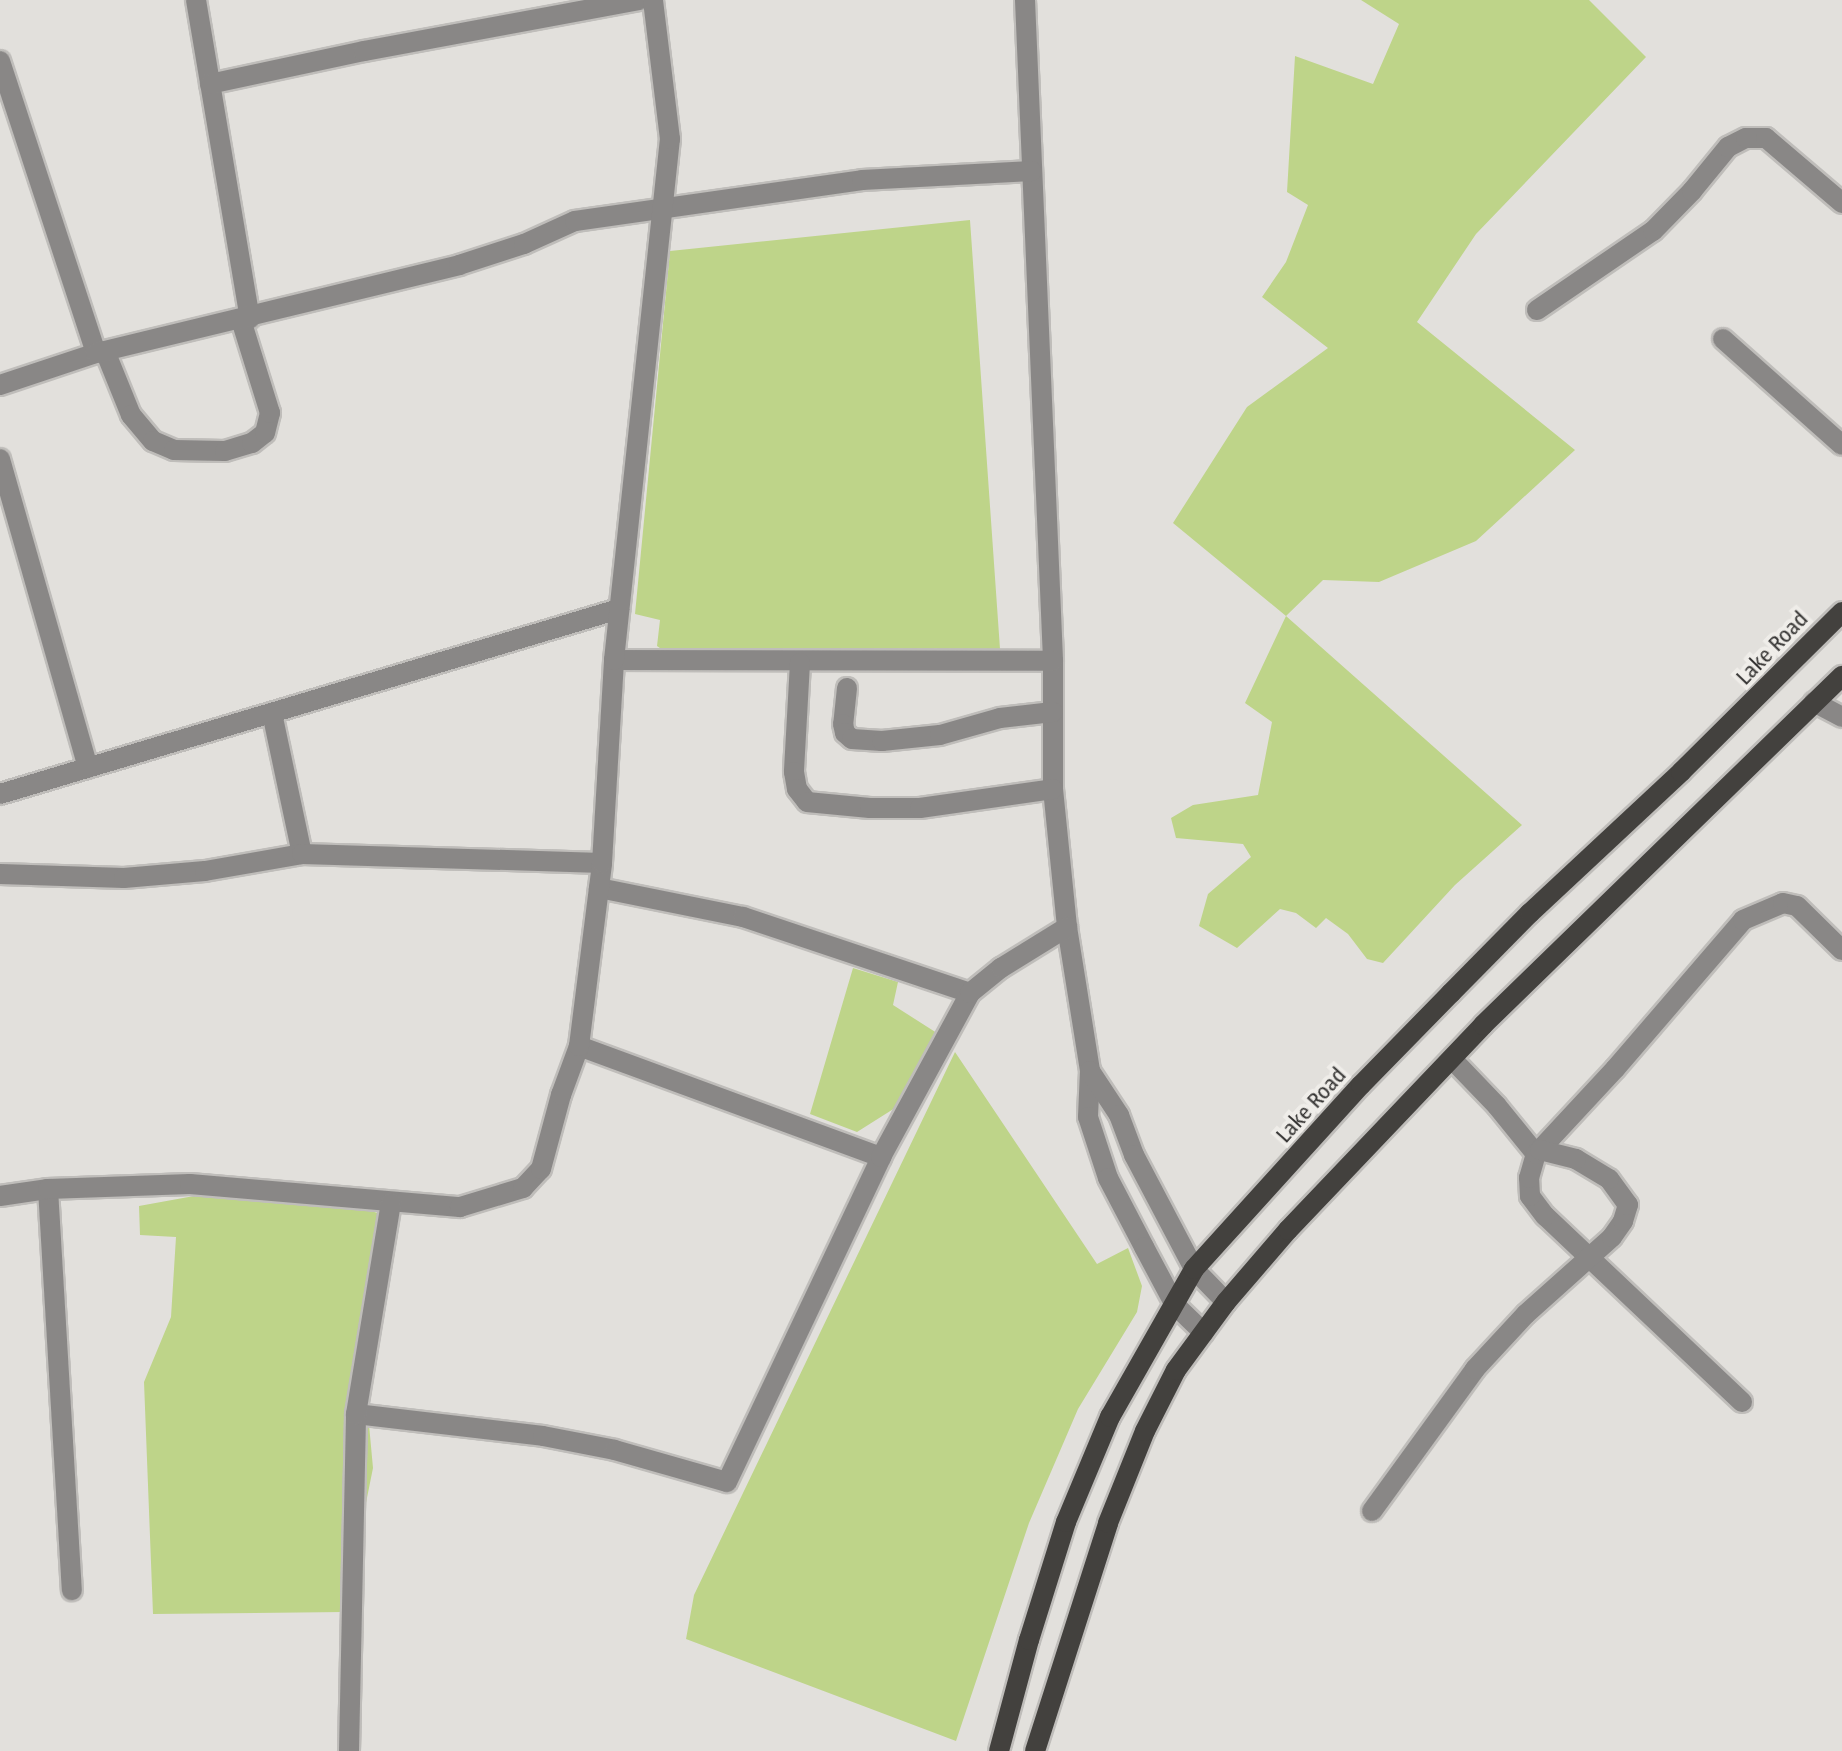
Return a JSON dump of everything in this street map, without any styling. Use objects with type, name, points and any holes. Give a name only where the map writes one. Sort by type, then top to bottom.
[{"type":"main road","name":"Lake Road","points":[[999,1751],[1066,1522],[1110,1417],[1194,1269],[1361,1085],[1451,993],[1530,913],[1692,762],[1842,612]]},
{"type":"main road","points":[[1035,1751],[1108,1523],[1145,1431],[1176,1370],[1226,1302],[1298,1218],[1562,945],[1712,806],[1842,676]]},
{"type":"street","points":[[0,61],[100,352],[131,415],[153,441],[174,450],[225,451],[252,443],[265,433],[270,413],[246,319],[196,0]]},
{"type":"street","points":[[210,84],[364,51],[639,0]]},
{"type":"street","points":[[0,1196],[48,1189],[190,1184],[460,1207],[523,1188],[541,1169],[561,1095],[579,1046],[602,863],[614,660],[670,139],[653,0]]},
{"type":"street","points":[[1025,0],[1053,661],[1053,789],[1067,927],[1090,1071],[1088,1117],[1108,1178],[1175,1305],[1204,1333]]},
{"type":"street","points":[[1537,310],[1653,231],[1692,191],[1728,147],[1746,138],[1766,138],[1842,203]]},
{"type":"street","points":[[0,385],[100,352],[459,265],[524,244],[575,221],[862,180],[1032,171]]},
{"type":"street","points":[[1723,339],[1842,445]]},
{"type":"street","points":[[0,459],[88,768]]},
{"type":"street","points":[[0,794],[619,609]]},
{"type":"street","points":[[614,660],[800,663],[1053,661]]},
{"type":"street","points":[[800,663],[794,772],[797,789],[807,802],[870,808],[920,808],[1053,789]]},
{"type":"street","points":[[847,688],[843,724],[845,733],[852,739],[882,741],[940,735],[1000,718],[1053,712]]},
{"type":"street","points":[[1814,702],[1842,717]]},
{"type":"street","points":[[272,713],[302,854]]},
{"type":"street","points":[[0,874],[124,878],[205,871],[302,854],[602,863]]},
{"type":"street","points":[[599,888],[743,917],[970,993]]},
{"type":"street","points":[[1742,1402],[1545,1216],[1530,1196],[1529,1178],[1538,1152],[1615,1069],[1743,920],[1783,903],[1797,906],[1842,950]]},
{"type":"street","points":[[356,1414],[543,1436],[615,1450],[727,1482],[881,1157],[970,993],[1001,968],[1067,927]]},
{"type":"street","points":[[579,1046],[881,1157]]},
{"type":"street","points":[[1372,1511],[1475,1369],[1526,1314],[1591,1257],[1623,1221],[1628,1205],[1615,1185],[1591,1167],[1561,1153],[1538,1152],[1452,1059]]},
{"type":"street","points":[[1090,1071],[1119,1115],[1134,1155],[1194,1269],[1226,1302]]},
{"type":"street","points":[[48,1189],[72,1590]]},
{"type":"street","points":[[349,1751],[356,1414],[391,1203]]},
{"type":"green space","points":[[1361,0],[1589,0],[1646,57],[1476,234],[1417,322],[1575,450],[1476,541],[1379,582],[1323,580],[1286,616],[1173,523],[1247,407],[1328,348],[1262,297],[1286,262],[1308,205],[1287,192],[1295,56],[1373,84],[1399,24]]},
{"type":"green space","points":[[970,220],[1000,649],[667,653],[657,646],[660,620],[635,614],[670,251]]},
{"type":"green space","points":[[1286,616],[1522,825],[1455,885],[1383,963],[1367,959],[1348,934],[1326,918],[1316,928],[1296,913],[1280,909],[1237,948],[1199,926],[1208,894],[1251,857],[1243,844],[1176,838],[1171,818],[1193,805],[1258,795],[1272,722],[1245,703]]},
{"type":"green space","points":[[853,968],[898,982],[893,1005],[940,1035],[895,1108],[857,1132],[810,1114]]},
{"type":"green space","points":[[955,1052],[1097,1264],[1128,1248],[1142,1286],[1137,1312],[1078,1409],[1029,1523],[956,1741],[686,1639],[694,1595]]},
{"type":"green space","points":[[194,1196],[368,1210],[393,1218],[366,1392],[373,1468],[344,1612],[153,1614],[144,1382],[171,1317],[176,1237],[140,1235],[139,1206]]}]
